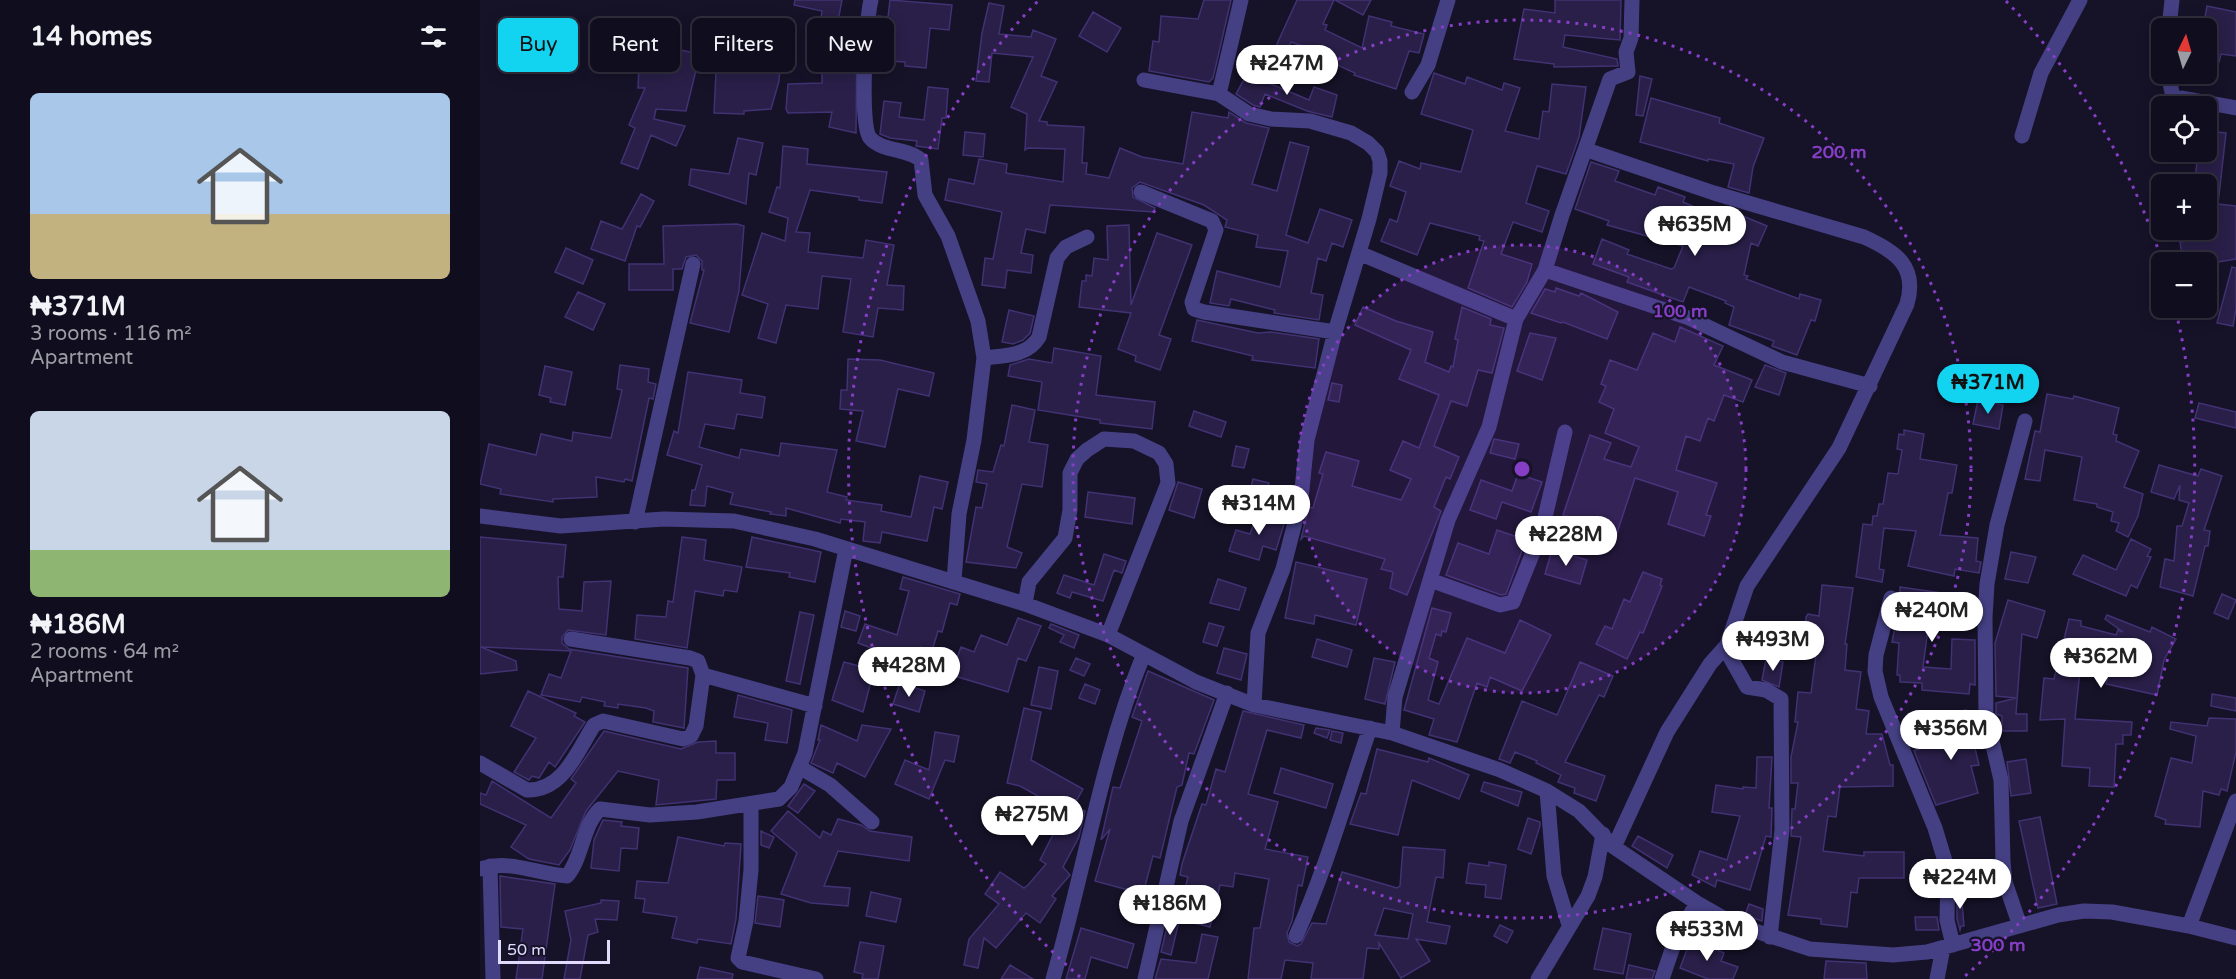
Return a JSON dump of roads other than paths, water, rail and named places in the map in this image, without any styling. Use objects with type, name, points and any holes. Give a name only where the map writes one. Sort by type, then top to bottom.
[{"type":"street","points":[[871,0],[867,15],[864,96],[867,133],[875,143],[921,160],[925,195],[948,236],[978,321],[984,358],[974,440],[959,514],[954,581]]},
{"type":"street","points":[[1219,94],[1240,0]]},
{"type":"street","points":[[1412,92],[1428,65],[1448,0]]},
{"type":"street","points":[[1392,733],[1395,697],[1430,580],[1448,520],[1489,427],[1516,319],[1545,270],[1610,79],[1628,72],[1626,52],[1631,38],[1632,0]]},
{"type":"street","points":[[2022,136],[2041,73],[2080,0]]},
{"type":"street","points":[[2170,18],[2172,0]]},
{"type":"street","points":[[1144,80],[1219,94],[1249,114],[1271,119],[1310,121],[1351,133],[1377,152],[1380,173],[1307,440],[1301,499],[1283,569],[1258,633],[1254,705]]},
{"type":"street","points":[[2170,84],[2175,106],[2181,98],[2236,108]]},
{"type":"street","points":[[1587,150],[1714,193],[1864,237],[1885,246],[1899,257],[1911,282],[1910,292],[1870,386],[1839,448],[1747,586],[1727,645],[1710,664],[1667,732],[1614,847]]},
{"type":"street","points":[[1141,192],[1212,221],[1216,230],[1192,302],[1194,309],[1335,332]]},
{"type":"street","points":[[984,358],[1022,352],[1033,346],[1039,337],[1058,258],[1066,248],[1087,237]]},
{"type":"street","points":[[1359,253],[1516,319]]},
{"type":"street","points":[[635,522],[693,264]]},
{"type":"street","points":[[1545,270],[1689,318],[1782,362],[1870,386]]},
{"type":"street","points":[[2020,926],[2005,882],[2001,780],[1986,715],[1985,617],[1987,584],[1997,525],[2025,421]]},
{"type":"street","points":[[1430,580],[1500,605],[1513,602],[1542,530],[1565,432]]},
{"type":"street","points":[[1025,604],[1029,582],[1065,538],[1070,510],[1070,473],[1077,459],[1104,439],[1134,441],[1159,453],[1166,464],[1168,483],[1107,635]]},
{"type":"street","points":[[480,516],[561,526],[664,519],[734,521],[846,549],[1025,604],[1107,635],[1196,682],[1254,705],[1392,733],[1500,770],[1546,791],[1579,811],[1614,847],[1697,903],[1734,924],[1810,949],[1893,955],[1948,947],[2058,915],[2084,911],[2112,912],[2189,926],[2236,938]]},
{"type":"street","points":[[493,979],[485,867],[515,865],[567,876],[574,868],[592,816],[600,809],[650,815],[697,812],[721,806],[779,799],[791,787],[801,768],[846,549]]},
{"type":"street","points":[[1891,598],[1876,655],[1875,671],[1881,697],[1935,828],[1948,871],[1948,947],[1937,979]]},
{"type":"street","points":[[480,763],[527,790],[536,790],[549,786],[563,774],[594,725],[603,721],[683,739],[691,736],[696,726],[703,675],[698,661],[571,639]]},
{"type":"street","points":[[1727,645],[1730,657],[1747,687],[1766,690],[1781,699],[1782,830],[1770,937]]},
{"type":"street","points":[[1053,979],[1077,895],[1100,792],[1143,656]]},
{"type":"street","points":[[703,675],[815,706]]},
{"type":"street","points":[[1145,979],[1180,821],[1227,693]]},
{"type":"street","points":[[1296,936],[1321,880],[1335,827],[1370,728]]},
{"type":"street","points":[[801,768],[830,785],[872,822]]},
{"type":"street","points":[[1546,791],[1554,876],[1569,925]]},
{"type":"street","points":[[2189,926],[2236,801]]},
{"type":"street","points":[[752,804],[751,870],[747,921],[738,958],[742,962],[816,979]]},
{"type":"street","points":[[1538,979],[1588,896],[1595,877],[1603,834]]},
{"type":"street","points":[[1662,979],[1676,938],[1697,903]]}]
